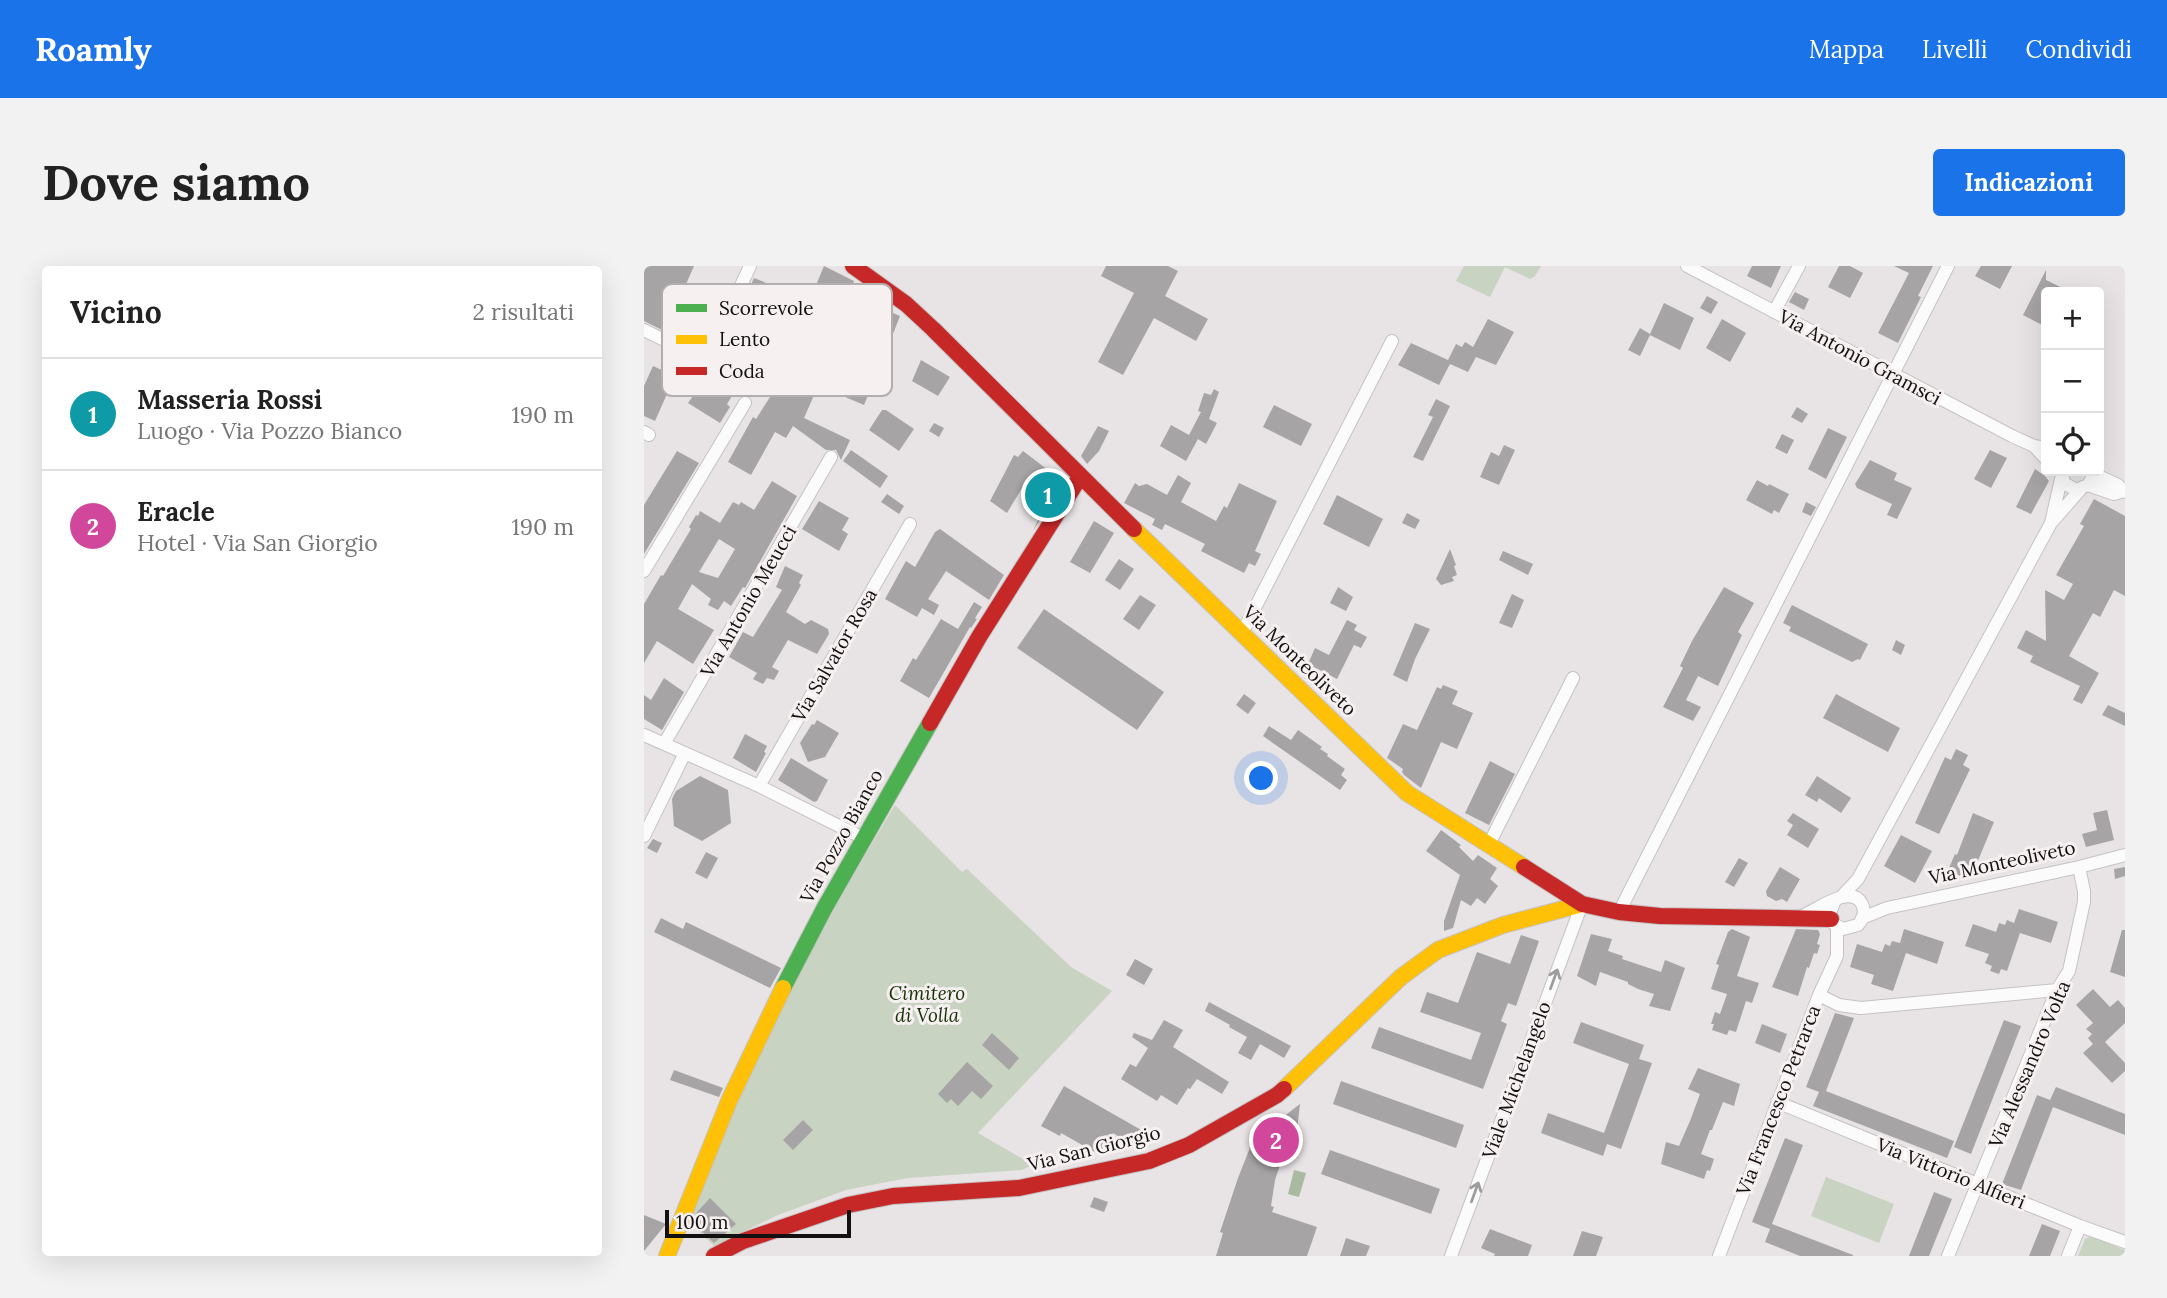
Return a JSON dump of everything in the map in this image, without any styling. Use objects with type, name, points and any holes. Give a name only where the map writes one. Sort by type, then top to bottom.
[{"type":"street","points":[[742,284],[750,266]]},
{"type":"street","name":"Via Monteoliveto","points":[[853,266],[877,284]]},
{"type":"street","name":"Via Antonio Gramsci","points":[[1687,266],[1894,375],[2040,447]]},
{"type":"street","points":[[1774,312],[1799,266]]},
{"type":"street","points":[[1619,912],[1948,266]]},
{"type":"street","name":"Via Monteoliveto","points":[[892,295],[912,310],[1080,477],[1407,793],[1582,904],[1619,912],[1660,916],[1800,917],[1839,925],[1858,925],[1861,908],[1887,908],[2125,855]]},
{"type":"street","points":[[644,330],[662,339]]},
{"type":"street","points":[[1242,633],[1392,341]]},
{"type":"street","points":[[644,571],[745,403]]},
{"type":"street","name":"Via Antonio Meucci","points":[[664,744],[831,457]]},
{"type":"street","points":[[2051,523],[2060,476]]},
{"type":"street","points":[[2061,476],[2071,489],[2088,480]]},
{"type":"street","name":"Via Pozzo Bianco","points":[[667,1256],[729,1101],[758,1037],[824,909],[979,637],[1080,477]]},
{"type":"street","points":[[2088,480],[2114,494],[2124,492]]},
{"type":"street","points":[[1839,925],[1830,907],[1858,879],[2051,523],[2088,480]]},
{"type":"street","name":"Via Salvator Rosa","points":[[759,786],[910,524]]},
{"type":"street","points":[[1489,844],[1573,678]]},
{"type":"street","points":[[644,735],[759,786],[863,838]]},
{"type":"street","points":[[644,836],[685,753]]},
{"type":"street","name":"Via Alessandro Volta","points":[[1948,1256],[2057,990],[2069,971],[2084,902],[2080,867]]},
{"type":"street","points":[[1858,879],[1861,908]]},
{"type":"street","points":[[1839,898],[1861,908]]},
{"type":"street","name":"Via Monteoliveto","points":[[1800,917],[1839,898]]},
{"type":"street","name":"Via San Giorgio","points":[[714,1256],[743,1241],[848,1205],[892,1196],[1019,1188],[1149,1161],[1189,1145],[1278,1095],[1401,977],[1438,950],[1503,925],[1582,904]]},
{"type":"street","name":"Viale Michelangelo","points":[[1451,1256],[1582,904]]},
{"type":"street","name":"Via Francesco Petrarca","points":[[1718,1256],[1819,995],[1837,956],[1839,925]]},
{"type":"street","points":[[1819,995],[1839,1005],[1861,1008],[2057,990]]},
{"type":"street","name":"Via Vittorio Alfieri","points":[[1777,1102],[2125,1242]]},
{"type":"street","points":[[2068,1256],[2080,1226]]},
{"type":"street","points":[[674,1234],[677,1256]]},
{"type":"green space","points":[[1464,266],[1541,266],[1530,279],[1505,267],[1490,297],[1456,281]]},
{"type":"green space","name":"Cimitero di Volla","points":[[895,805],[962,872],[967,869],[1071,967],[1112,991],[978,1133],[1033,1165],[1022,1170],[908,1178],[846,1190],[778,1215],[714,1246],[688,1221],[716,1152],[738,1100],[798,977],[835,907]]},
{"type":"green space","points":[[1826,1177],[1894,1204],[1879,1243],[1811,1216]]},
{"type":"green space","points":[[2091,1236],[2125,1250],[2125,1256],[2078,1256],[2085,1239]]},
{"type":"shaded area","points":[[1294,1170],[1306,1173],[1299,1197],[1288,1194]]},
{"type":"building","points":[[644,266],[694,266],[686,284],[662,284],[662,330],[644,321]]},
{"type":"building","points":[[824,266],[854,281],[853,284],[816,284]]},
{"type":"building","points":[[1106,266],[1168,266],[1178,271],[1165,296],[1208,319],[1196,341],[1154,318],[1123,375],[1098,362],[1134,293],[1101,276]]},
{"type":"building","points":[[1752,266],[1781,266],[1771,288],[1747,276]]},
{"type":"building","points":[[1839,266],[1850,266],[1863,273],[1850,298],[1828,287]]},
{"type":"building","points":[[1894,266],[1933,266],[1898,343],[1878,333],[1909,273]]},
{"type":"building","points":[[1981,266],[2012,266],[2000,289],[1975,276]]},
{"type":"building","points":[[2046,270],[2046,280],[2061,287],[2041,287],[2041,324],[2023,315]]},
{"type":"building","points":[[754,278],[769,284],[751,284]]},
{"type":"building","points":[[1795,292],[1809,299],[1804,310],[1789,302]]},
{"type":"building","points":[[1707,296],[1718,302],[1711,314],[1700,308]]},
{"type":"building","points":[[1664,303],[1694,318],[1680,350],[1650,335],[1640,356],[1628,350],[1640,328],[1650,334]]},
{"type":"building","points":[[892,312],[900,316],[892,336]]},
{"type":"building","points":[[1488,319],[1514,332],[1496,365],[1476,357],[1468,372],[1450,364],[1439,385],[1398,365],[1411,343],[1448,360],[1456,344],[1462,347],[1465,342],[1473,347]]},
{"type":"building","points":[[1722,319],[1746,333],[1730,362],[1706,348]]},
{"type":"building","points":[[921,360],[950,377],[938,396],[912,381]]},
{"type":"building","points":[[653,366],[662,370],[662,396],[666,396],[655,421],[644,416],[644,386]]},
{"type":"building","points":[[1214,389],[1219,392],[1209,419],[1217,423],[1206,444],[1198,439],[1186,461],[1160,446],[1171,425],[1189,435],[1201,412],[1198,411],[1204,393],[1211,395]]},
{"type":"building","points":[[693,396],[732,396],[727,404],[730,407],[720,423],[688,403]]},
{"type":"building","points":[[768,396],[814,396],[804,418],[850,440],[841,460],[836,450],[826,450],[793,426],[786,438],[775,432],[751,475],[728,462],[753,417],[756,419],[770,397]]},
{"type":"building","points":[[843,396],[868,396],[864,405]]},
{"type":"building","points":[[1436,399],[1450,406],[1423,461],[1413,457],[1433,417],[1428,415]]},
{"type":"building","points":[[1274,405],[1312,424],[1301,446],[1263,427]]},
{"type":"building","points":[[1797,407],[1808,414],[1802,423],[1791,417]]},
{"type":"building","points":[[882,410],[914,429],[899,451],[869,430]]},
{"type":"building","points":[[934,423],[944,428],[939,437],[929,431]]},
{"type":"building","points":[[1098,426],[1109,431],[1099,451],[1087,464],[1081,456]]},
{"type":"building","points":[[1828,428],[1847,437],[1826,479],[1808,469]]},
{"type":"building","points":[[1782,434],[1794,440],[1787,454],[1775,448]]},
{"type":"building","points":[[1504,445],[1515,450],[1499,485],[1480,477],[1491,452],[1499,456]]},
{"type":"building","points":[[851,450],[888,476],[880,488],[843,461]]},
{"type":"building","points":[[1990,450],[2007,458],[1991,488],[1974,479]]},
{"type":"building","points":[[677,451],[699,463],[644,554],[644,505]]},
{"type":"building","points":[[1023,451],[1064,482],[1033,531],[1046,503],[1022,488],[1007,513],[990,501],[1014,455],[1018,457]]},
{"type":"building","points":[[1870,460],[1897,473],[1894,480],[1912,488],[1897,519],[1887,515],[1892,504],[1857,488],[1855,484]]},
{"type":"building","points":[[2035,469],[2049,481],[2031,514],[2016,507]]},
{"type":"building","points":[[1178,475],[1191,483],[1181,502],[1216,521],[1224,506],[1227,508],[1239,483],[1277,501],[1255,551],[1261,554],[1255,566],[1249,563],[1244,573],[1201,551],[1205,544],[1165,524],[1162,530],[1152,525],[1155,519],[1124,503],[1135,483],[1139,486],[1147,484],[1167,495]]},
{"type":"building","points":[[1757,480],[1789,494],[1779,513],[1774,510],[1772,514],[1746,500]]},
{"type":"building","points":[[772,481],[797,496],[745,588],[743,587],[731,606],[724,601],[718,610],[708,605],[711,599],[692,584],[678,609],[714,630],[693,664],[657,641],[644,663],[644,604],[691,529],[689,527],[696,515],[698,516],[700,511],[720,523],[733,502],[739,505],[741,502],[754,510]],"holes":[[[719,539],[735,549],[718,578],[699,572]]]},
{"type":"building","points":[[887,494],[904,506],[899,514],[881,502]]},
{"type":"building","points":[[1337,495],[1383,519],[1369,547],[1323,524]]},
{"type":"building","points":[[2094,499],[2125,516],[2125,596],[2114,590],[2100,617],[2093,613],[2069,656],[2099,673],[2082,704],[2073,700],[2080,686],[2030,662],[2033,656],[2017,648],[2026,630],[2046,641],[2045,590],[2064,600],[2073,584],[2056,575],[2084,526],[2080,524]]},
{"type":"building","points":[[819,501],[849,518],[842,530],[848,534],[839,551],[802,529]]},
{"type":"building","points":[[1806,502],[1816,507],[1811,516],[1802,512]]},
{"type":"building","points":[[1407,513],[1420,520],[1415,529],[1402,523]]},
{"type":"building","points":[[1094,521],[1114,533],[1090,573],[1070,562]]},
{"type":"building","points":[[940,529],[1004,575],[989,600],[946,571],[928,599],[939,605],[934,615],[922,608],[917,617],[885,599],[906,561],[915,567],[935,532]]},
{"type":"building","points":[[1450,549],[1457,575],[1452,577],[1454,581],[1441,585],[1436,579]]},
{"type":"building","points":[[1503,551],[1533,564],[1528,575],[1499,560]]},
{"type":"building","points":[[1119,559],[1134,569],[1120,590],[1105,580]]},
{"type":"building","points":[[785,566],[803,575],[799,583],[801,585],[786,612],[805,624],[811,620],[828,629],[829,634],[817,654],[788,640],[772,667],[779,671],[774,680],[767,678],[763,684],[753,679],[757,673],[729,657],[743,632],[753,637],[782,590],[776,587]]},
{"type":"building","points":[[1338,587],[1353,597],[1346,611],[1330,603]]},
{"type":"building","points":[[1724,587],[1754,603],[1738,632],[1742,635],[1718,686],[1698,676],[1686,700],[1701,707],[1693,721],[1663,707],[1683,668],[1680,666],[1692,641]]},
{"type":"building","points":[[1512,594],[1524,600],[1512,628],[1499,623]]},
{"type":"building","points":[[1140,595],[1156,605],[1139,630],[1123,619]]},
{"type":"building","points":[[974,602],[982,607],[975,618],[977,619],[929,698],[900,681],[941,619],[958,629]]},
{"type":"building","points":[[1792,605],[1868,644],[1860,660],[1852,662],[1789,631],[1791,627],[1783,623]]},
{"type":"building","points":[[1044,609],[1164,692],[1137,730],[1017,648]]},
{"type":"building","points":[[1347,620],[1357,625],[1354,630],[1367,637],[1361,648],[1354,645],[1337,679],[1308,664],[1315,648],[1329,655]]},
{"type":"building","points":[[1415,623],[1430,629],[1407,682],[1393,675]]},
{"type":"building","points":[[1896,640],[1905,645],[1901,655],[1892,650]]},
{"type":"building","points":[[664,678],[684,692],[662,730],[644,719],[644,695],[651,700]]},
{"type":"building","points":[[1443,685],[1458,691],[1452,704],[1473,713],[1457,749],[1441,742],[1421,788],[1404,775],[1403,769],[1387,758],[1403,724],[1417,730],[1437,687],[1441,689]]},
{"type":"building","points":[[1244,694],[1256,703],[1248,714],[1236,705]]},
{"type":"building","points":[[1836,694],[1900,728],[1888,752],[1823,718]]},
{"type":"building","points":[[2108,705],[2125,713],[2125,726],[2102,715]]},
{"type":"building","points":[[817,720],[839,733],[825,757],[808,762],[800,743]]},
{"type":"building","points":[[1269,726],[1291,740],[1298,730],[1322,747],[1320,749],[1328,754],[1327,756],[1345,769],[1341,775],[1347,780],[1340,790],[1263,736]]},
{"type":"building","points":[[745,734],[767,746],[756,772],[733,758]]},
{"type":"building","points":[[1956,749],[1968,755],[1963,765],[1970,769],[1939,834],[1915,823],[1945,757],[1951,760]]},
{"type":"building","points":[[791,758],[828,780],[817,801],[814,802],[778,780]]},
{"type":"building","points":[[1490,761],[1515,774],[1489,825],[1465,813]]},
{"type":"building","points":[[700,776],[728,790],[731,823],[702,841],[674,826],[672,799],[676,791]]},
{"type":"building","points":[[1817,776],[1851,798],[1841,813],[1819,798],[1817,802],[1805,795]]},
{"type":"building","points":[[2107,810],[2114,840],[2086,847],[2082,834],[2097,830],[2093,813]]},
{"type":"building","points":[[1793,813],[1819,829],[1808,848],[1787,835],[1793,825],[1787,821]]},
{"type":"building","points":[[1973,813],[1994,822],[1977,863],[1973,861],[1966,878],[1950,872],[1949,868],[1955,854],[1957,855]]},
{"type":"building","points":[[1441,830],[1461,845],[1459,847],[1473,861],[1478,855],[1497,868],[1490,879],[1498,886],[1485,904],[1477,898],[1471,906],[1461,900],[1453,928],[1444,931],[1444,921],[1460,875],[1426,851]]},
{"type":"building","points":[[1901,835],[1932,851],[1915,883],[1884,866]]},
{"type":"building","points":[[653,839],[662,843],[657,853],[647,848]]},
{"type":"building","points":[[706,852],[718,858],[707,879],[695,873]]},
{"type":"building","points":[[1739,858],[1748,863],[1734,887],[1725,882]]},
{"type":"building","points":[[1780,867],[1800,879],[1787,902],[1782,899],[1776,901],[1767,896],[1766,891]]},
{"type":"building","points":[[2125,867],[2125,876],[2115,879],[2114,869]]},
{"type":"building","points":[[2019,909],[2058,922],[2051,943],[2020,933],[2007,971],[2001,969],[1999,974],[1990,971],[1992,966],[1985,963],[1989,954],[1965,946],[1973,924],[1996,932],[1999,923],[2005,925],[2007,920],[2014,923]]},
{"type":"building","points":[[661,918],[683,929],[686,922],[781,968],[770,988],[654,932]]},
{"type":"building","points":[[1732,929],[1750,937],[1737,976],[1759,983],[1752,1003],[1746,1001],[1736,1032],[1729,1030],[1727,1035],[1712,1030],[1714,1024],[1711,1024],[1715,1012],[1720,1014],[1727,994],[1711,989],[1719,965],[1716,964],[1728,932]]},
{"type":"building","points":[[1796,929],[1818,930],[1820,934],[1817,954],[1814,953],[1809,968],[1807,967],[1798,996],[1772,987]]},
{"type":"building","points":[[1904,929],[1944,942],[1937,964],[1906,953],[1893,991],[1871,984],[1874,975],[1850,967],[1857,944],[1882,952],[1885,944],[1890,946],[1892,941],[1900,943]]},
{"type":"building","points":[[2122,930],[2125,930],[2125,977],[2110,972]]},
{"type":"building","points":[[1591,934],[1612,939],[1608,951],[1623,956],[1622,959],[1661,972],[1665,960],[1685,968],[1670,1011],[1649,1006],[1654,994],[1638,989],[1628,982],[1600,972],[1596,986],[1577,976]]},
{"type":"building","points":[[1521,935],[1539,941],[1516,1006],[1508,1003],[1501,1021],[1507,1024],[1483,1089],[1371,1048],[1379,1027],[1471,1060],[1481,1033],[1420,1012],[1427,992],[1458,1003],[1477,952],[1510,964]]},
{"type":"building","points":[[1135,959],[1153,969],[1144,985],[1126,975]]},
{"type":"building","points":[[2093,989],[2110,1007],[2118,1000],[2125,1008],[2125,1023],[2105,1042],[2125,1063],[2125,1071],[2112,1083],[2083,1053],[2093,1044],[2088,1038],[2092,1034],[2086,1029],[2093,1023],[2076,1005]]},
{"type":"building","points":[[1209,1002],[1291,1046],[1284,1058],[1260,1044],[1251,1060],[1238,1053],[1247,1037],[1205,1011]]},
{"type":"building","points":[[1835,1013],[1854,1018],[1826,1091],[1954,1141],[1947,1158],[1813,1106],[1819,1092],[1806,1087]]},
{"type":"building","points":[[1164,1020],[1183,1030],[1173,1047],[1229,1082],[1222,1094],[1197,1079],[1177,1105],[1161,1095],[1157,1101],[1121,1079],[1130,1064],[1136,1067],[1148,1048],[1132,1037],[1134,1033],[1152,1040]]},
{"type":"building","points":[[2004,1020],[2021,1026],[1971,1154],[1954,1147]]},
{"type":"building","points":[[1581,1022],[1644,1045],[1639,1059],[1652,1063],[1621,1149],[1607,1144],[1603,1156],[1541,1133],[1548,1113],[1604,1133],[1629,1064],[1573,1043]]},
{"type":"building","points":[[1762,1024],[1787,1034],[1780,1053],[1755,1043]]},
{"type":"building","points":[[992,1033],[1019,1058],[1009,1070],[982,1045]]},
{"type":"building","points":[[967,1062],[993,1086],[981,1099],[972,1091],[958,1106],[951,1099],[947,1103],[938,1094]]},
{"type":"building","points":[[1698,1068],[1740,1084],[1734,1106],[1723,1102],[1710,1130],[1701,1154],[1714,1159],[1704,1179],[1661,1164],[1666,1142],[1679,1146],[1690,1121],[1700,1094],[1688,1089]]},
{"type":"building","points":[[674,1070],[723,1088],[719,1097],[670,1080]]},
{"type":"building","points":[[1341,1081],[1464,1125],[1456,1148],[1333,1104]]},
{"type":"building","points":[[1064,1086],[1143,1131],[1134,1146],[1113,1133],[1100,1155],[1061,1133],[1060,1136],[1041,1126]]},
{"type":"building","points":[[2056,1087],[2125,1114],[2125,1135],[2053,1107],[2021,1190],[2002,1184],[2037,1095],[2050,1100]]},
{"type":"building","points":[[1300,1104],[1294,1158],[1283,1156],[1275,1180],[1271,1206],[1274,1207],[1272,1212],[1317,1227],[1307,1256],[1216,1256],[1223,1233],[1220,1232],[1253,1140]]},
{"type":"building","points":[[803,1120],[813,1130],[793,1150],[783,1140]]},
{"type":"building","points":[[1785,1138],[1803,1145],[1770,1229],[1752,1222]]},
{"type":"building","points":[[1330,1150],[1440,1189],[1431,1214],[1321,1174]]},
{"type":"building","points":[[1934,1192],[1952,1199],[1929,1256],[1909,1256]]},
{"type":"building","points":[[1094,1197],[1108,1202],[1104,1212],[1090,1207]]},
{"type":"building","points":[[710,1198],[736,1224],[714,1243],[693,1223],[697,1212]]},
{"type":"building","points":[[644,1215],[666,1224],[644,1251]]},
{"type":"building","points":[[1772,1224],[1853,1256],[1800,1256],[1765,1242]]},
{"type":"building","points":[[2042,1224],[2060,1231],[2050,1256],[2029,1256]]},
{"type":"building","points":[[1490,1229],[1532,1245],[1528,1256],[1494,1256],[1495,1254],[1481,1248]]},
{"type":"building","points":[[1582,1231],[1603,1237],[1596,1256],[1573,1256]]},
{"type":"building","points":[[1346,1238],[1370,1246],[1366,1256],[1340,1256]]},
{"type":"traffic: fast","points":[[783,988],[824,909],[930,723]]},
{"type":"traffic: slow","points":[[1134,529],[1407,793],[1524,867]]},
{"type":"traffic: slow","points":[[1284,1089],[1401,977],[1438,950],[1503,925],[1582,904]]},
{"type":"traffic: slow","points":[[667,1256],[729,1101],[783,988]]},
{"type":"traffic: jam","points":[[853,266],[878,284]]},
{"type":"traffic: jam","points":[[892,294],[933,329],[1134,529]]},
{"type":"traffic: jam","points":[[930,723],[979,637],[1080,477]]},
{"type":"traffic: jam","points":[[1524,867],[1582,904],[1619,912],[1660,916],[1831,919]]},
{"type":"traffic: jam","points":[[714,1256],[743,1241],[848,1205],[893,1196],[1019,1188],[1149,1161],[1189,1145],[1284,1089]]},
{"type":"place","name":"Masseria Rossi","points":[[1048,495]]},
{"type":"place","name":"Eracle","points":[[1276,1140]]}]
